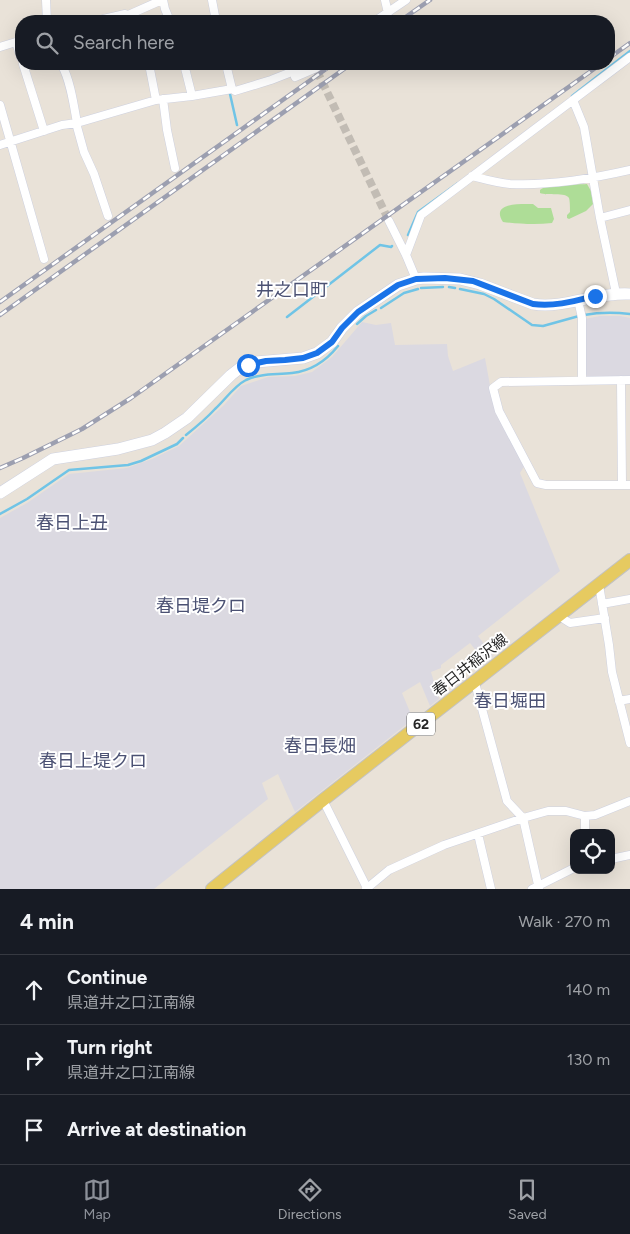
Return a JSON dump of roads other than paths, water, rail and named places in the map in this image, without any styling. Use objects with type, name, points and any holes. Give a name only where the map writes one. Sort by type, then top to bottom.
[{"type":"main road","points":[[0,493],[53,459],[118,449],[152,440],[187,418],[240,368],[256,362],[303,358],[317,353],[332,342],[342,328],[358,312],[398,285],[416,279],[445,278],[473,281],[543,306],[616,293],[630,294]]},
{"type":"main road","name":"春日井稲沢線","points":[[212,889],[630,560]]},
{"type":"street","points":[[46,0],[47,15]]},
{"type":"street","points":[[134,15],[162,0],[168,15]]},
{"type":"street","points":[[212,0],[215,15]]},
{"type":"street","points":[[385,0],[388,13]]},
{"type":"street","points":[[385,15],[406,0]]},
{"type":"street","points":[[0,47],[15,43]]},
{"type":"street","points":[[615,68],[630,57]]},
{"type":"street","points":[[25,70],[44,130]]},
{"type":"street","points":[[65,70],[73,98],[76,123],[84,152],[94,174],[108,216]]},
{"type":"street","points":[[151,70],[160,99],[175,168]]},
{"type":"street","points":[[186,70],[192,96]]},
{"type":"street","points":[[228,70],[233,90]]},
{"type":"street","points":[[0,145],[44,130],[160,99],[233,90],[242,92],[274,85],[310,70]]},
{"type":"street","points":[[406,255],[421,214],[613,70]]},
{"type":"street","points":[[573,100],[584,128],[592,178],[616,293]]},
{"type":"street","points":[[0,105],[44,259]]},
{"type":"street","points":[[472,176],[509,184],[553,183],[592,178],[630,170]]},
{"type":"street","points":[[600,218],[630,210]]},
{"type":"street","points":[[389,221],[416,279]]},
{"type":"street","points":[[578,300],[582,318],[582,381]]},
{"type":"street","points":[[621,380],[626,485],[546,485],[537,483],[499,411],[493,388],[501,382],[582,381],[621,380],[630,380]]},
{"type":"street","points":[[599,585],[612,672],[630,743]]},
{"type":"street","points":[[602,604],[630,599]]},
{"type":"street","points":[[559,616],[570,623],[605,618]]},
{"type":"street","points":[[475,682],[507,800],[523,818],[537,888],[570,870]]},
{"type":"street","points":[[619,701],[630,699]]},
{"type":"street","points":[[324,800],[366,889],[389,870],[444,845],[523,818],[548,811],[566,811],[585,816],[595,815],[630,801]]},
{"type":"street","points":[[585,816],[585,829]]},
{"type":"street","points":[[478,834],[491,889]]},
{"type":"street","points":[[615,858],[630,855]]},
{"type":"waterway","points":[[615,63],[630,51]]},
{"type":"waterway","points":[[572,96],[606,70]]},
{"type":"waterway","points":[[230,94],[237,125]]},
{"type":"waterway","points":[[408,235],[418,212],[458,183]]},
{"type":"waterway","points":[[287,317],[380,245],[392,246]]},
{"type":"waterway","points":[[421,288],[443,287]]},
{"type":"waterway","points":[[449,287],[455,288]]},
{"type":"waterway","points":[[381,308],[404,293],[418,289]]},
{"type":"waterway","points":[[460,289],[484,294],[532,325],[543,326],[579,316]]},
{"type":"waterway","points":[[357,324],[376,310]]},
{"type":"waterway","points":[[584,315],[596,313],[630,314]]},
{"type":"waterway","points":[[186,435],[246,380],[263,375],[292,373],[312,368],[323,361],[338,346]]},
{"type":"waterway","points":[[0,514],[27,499],[69,470],[128,465],[177,444],[183,438]]},
{"type":"tunnel","points":[[317,71],[389,221]]},
{"type":"railway","points":[[409,15],[430,0]]},
{"type":"railway","points":[[615,54],[630,43]]},
{"type":"railway","points":[[0,302],[325,70]]},
{"type":"railway","points":[[0,315],[343,70]]},
{"type":"railway","points":[[0,468],[82,429],[131,398],[593,70]]},
{"type":"district","name":"井之口町","points":[[292,290]]},
{"type":"district","name":"春日上丑","points":[[72,523]]},
{"type":"district","name":"春日堤クロ","points":[[201,606]]},
{"type":"district","name":"春日堀田","points":[[510,701]]},
{"type":"district","name":"春日長畑","points":[[320,746]]},
{"type":"district","name":"春日上堤クロ","points":[[93,761]]}]
